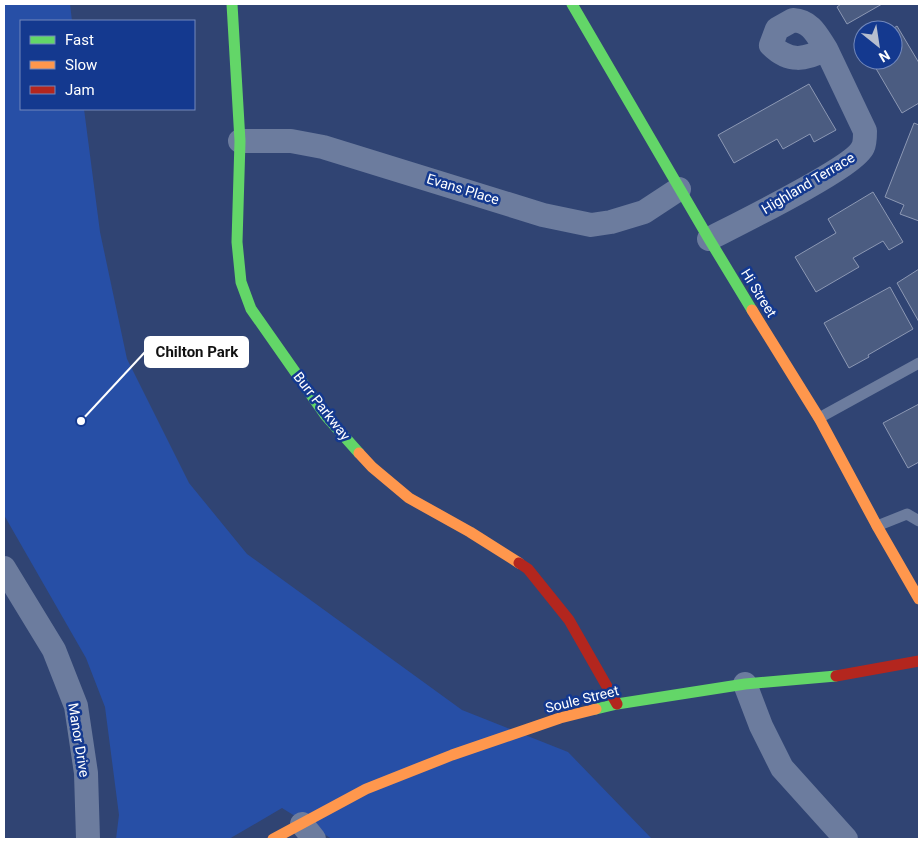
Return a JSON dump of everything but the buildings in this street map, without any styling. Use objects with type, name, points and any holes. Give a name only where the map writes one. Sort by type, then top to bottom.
[{"type":"street","name":"Burr Parkway","points":[[232,4],[240,141],[237,242],[241,282],[251,309],[326,416],[372,466],[409,498],[470,532],[528,569],[569,620],[617,704]]},
{"type":"street","name":"Hi Street","points":[[572,4],[708,239],[819,418],[919,599]]},
{"type":"street","name":"Highland Terrace","points":[[708,239],[796,194],[856,156],[864,146],[865,131],[826,49]]},
{"type":"street","name":"Evans Place","points":[[240,141],[291,141],[323,147],[543,215],[590,225],[611,222],[644,212],[679,189]]},
{"type":"street","name":"Manor Drive","points":[[4,568],[54,650],[76,706],[86,773],[88,839]]},
{"type":"street","name":"Soule Street","points":[[273,839],[308,831],[366,790],[452,755],[560,718],[617,704],[745,684],[823,678],[919,661]]},
{"type":"street","points":[[745,684],[761,726],[782,768],[846,839]]},
{"type":"lane","points":[[819,418],[919,363]]},
{"type":"lane","points":[[878,526],[907,514],[919,521]]},
{"type":"shaded area","points":[[4,4],[70,4],[72,20],[20,20],[20,110],[84,110],[100,232],[127,359],[189,483],[247,554],[462,710],[568,752],[652,839],[332,839],[282,808],[229,839],[116,839],[119,815],[105,707],[86,658],[4,515]]},
{"type":"traffic: fast","points":[[232,4],[240,141],[237,242],[241,282],[251,309],[326,416],[359,453]]},
{"type":"traffic: fast","points":[[572,4],[752,310]]},
{"type":"traffic: fast","points":[[596,709],[745,684],[836,676]]},
{"type":"traffic: slow","points":[[752,310],[819,418],[919,599]]},
{"type":"traffic: slow","points":[[359,453],[372,467],[409,498],[470,532],[519,563]]},
{"type":"traffic: slow","points":[[273,839],[366,789],[452,755],[560,718],[596,709]]},
{"type":"traffic: jam","points":[[519,563],[528,569],[569,620],[617,704]]},
{"type":"traffic: jam","points":[[836,676],[919,661]]},
{"type":"place","name":"Chilton Park","points":[[81,421]]}]
